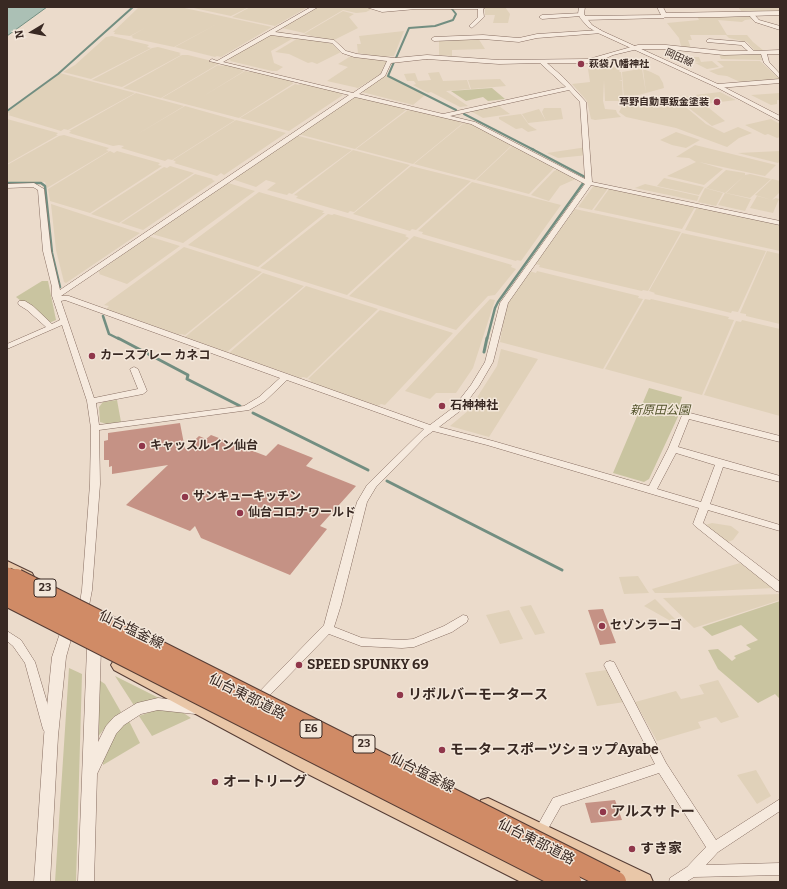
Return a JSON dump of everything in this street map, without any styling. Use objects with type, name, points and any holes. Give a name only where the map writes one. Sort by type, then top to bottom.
[{"type":"highway","name":"仙台東部道路","points":[[7,576],[615,882]]},
{"type":"highway","name":"仙台東部道路","points":[[7,595],[570,882]]},
{"type":"main road","name":"仙台塩釜線","points":[[7,567],[84,608],[264,694],[643,882]]},
{"type":"main road","points":[[7,605],[94,648],[117,663],[202,709],[533,880]]},
{"type":"street","points":[[314,7],[270,33],[215,62],[482,127],[589,183],[780,223]]},
{"type":"street","points":[[369,7],[382,10],[411,7],[482,7],[480,17],[472,26]]},
{"type":"street","points":[[660,7],[664,15]]},
{"type":"street","points":[[542,17],[582,13],[662,17],[664,15],[780,13]]},
{"type":"street","name":"岡田線","points":[[582,13],[590,26],[600,32],[632,48],[718,86],[780,119]]},
{"type":"street","points":[[751,14],[757,22],[780,28]]},
{"type":"street","points":[[434,39],[483,38],[519,40],[537,36],[600,32]]},
{"type":"street","points":[[270,33],[334,42],[344,52],[356,56],[395,60],[427,58],[499,62],[589,61],[600,59],[632,48],[666,47],[724,53],[780,52]]},
{"type":"street","points":[[709,41],[743,43],[752,52]]},
{"type":"street","points":[[764,53],[766,62],[780,76]]},
{"type":"street","points":[[57,298],[383,75],[390,62],[395,60]]},
{"type":"street","points":[[264,694],[328,629],[336,605],[362,502],[372,485],[422,435],[457,409],[475,386],[488,362],[504,303],[589,183],[583,102],[571,88],[542,62]]},
{"type":"street","points":[[718,86],[780,81]]},
{"type":"street","points":[[441,116],[571,88]]},
{"type":"street","points":[[7,186],[34,185],[41,189],[47,251],[56,287],[57,298],[91,401],[95,428],[95,484],[87,590],[84,608],[94,648],[86,882]]},
{"type":"street","points":[[57,298],[66,298],[392,416],[431,428],[490,443],[780,528]]},
{"type":"street","points":[[22,303],[30,308],[50,326]]},
{"type":"street","points":[[8,346],[50,326],[65,321]]},
{"type":"street","points":[[91,401],[143,391],[134,369]]},
{"type":"street","points":[[95,428],[250,407],[262,399],[286,377]]},
{"type":"street","points":[[651,491],[673,449],[686,415],[780,439]]},
{"type":"street","points":[[673,449],[780,479]]},
{"type":"street","points":[[720,463],[698,524],[780,588]]},
{"type":"street","points":[[42,882],[51,736],[59,657],[66,634],[84,608]]},
{"type":"street","points":[[328,629],[360,642],[402,644],[414,643],[441,632],[463,619]]},
{"type":"street","points":[[7,635],[17,643],[30,662],[51,736]]},
{"type":"street","points":[[610,665],[662,766],[714,848]]},
{"type":"street","points":[[90,775],[111,730],[119,721],[137,709],[158,704],[202,709]]},
{"type":"street","points":[[540,832],[557,802],[662,766]]},
{"type":"street","points":[[675,882],[692,871],[714,848],[780,804]]},
{"type":"street","points":[[692,871],[780,869]]},
{"type":"shaded area","points":[[7,7],[47,7],[7,36]]},
{"type":"shaded area","points":[[139,7],[180,7],[272,27],[221,57],[215,57],[175,47],[217,24],[174,47],[132,38],[133,37],[131,36],[145,28],[130,36],[114,34],[115,32],[113,32]]},
{"type":"shaded area","points":[[189,7],[249,7],[231,16]]},
{"type":"shaded area","points":[[250,7],[308,7],[275,26],[232,17]]},
{"type":"shaded area","points":[[318,7],[364,7],[372,9],[366,12],[356,13],[343,10],[304,33],[282,28]]},
{"type":"shaded area","points":[[485,7],[505,7],[510,14],[508,23],[493,23],[495,15],[485,15]]},
{"type":"shaded area","points":[[738,7],[778,7],[780,10],[742,12]]},
{"type":"shaded area","points":[[343,11],[354,14],[349,17],[358,28],[332,41],[304,34]]},
{"type":"shaded area","points":[[751,15],[754,19],[745,20],[742,22],[718,20],[727,35],[747,35],[764,51],[754,50],[747,42],[729,38],[726,35],[690,35],[692,40],[688,40],[691,48],[681,46],[679,38],[667,23],[699,20],[697,16]]},
{"type":"shaded area","points":[[276,31],[297,36],[271,51],[274,63],[283,67],[277,71],[230,61],[231,60],[228,59]]},
{"type":"shaded area","points":[[404,31],[394,56],[381,57],[358,53],[357,44],[361,44],[359,36]]},
{"type":"shaded area","points":[[112,36],[149,45],[147,47],[151,48],[91,79],[63,72],[75,65],[106,37]]},
{"type":"shaded area","points":[[300,37],[333,44],[343,51],[317,64],[312,62],[308,63],[289,54],[275,52]]},
{"type":"shaded area","points":[[439,38],[478,38],[485,49],[452,50],[452,56],[439,55]]},
{"type":"shaded area","points":[[158,47],[181,53],[179,54],[181,55],[122,87],[92,80],[152,48]]},
{"type":"shaded area","points":[[718,52],[761,52],[762,60],[721,59]]},
{"type":"shaded area","points":[[354,54],[388,60],[380,75],[358,88],[327,81],[348,67],[338,64]]},
{"type":"shaded area","points":[[182,55],[188,55],[220,63],[161,98],[123,88]]},
{"type":"shaded area","points":[[679,57],[699,57],[701,62],[712,61],[719,67],[707,69],[695,63],[700,62],[690,61]]},
{"type":"shaded area","points":[[603,59],[621,72],[622,80],[619,80],[622,81],[623,101],[605,101],[604,80],[603,101],[605,109],[616,110],[621,117],[595,120],[591,119],[587,101],[572,84],[590,82],[588,69],[600,67],[597,60]]},
{"type":"shaded area","points":[[717,61],[760,61],[780,79],[740,82],[727,76],[718,75],[709,71],[724,67]]},
{"type":"shaded area","points":[[226,64],[243,69],[241,70],[244,71],[202,97],[245,71],[252,71],[293,81],[290,82],[294,83],[239,118],[162,98],[218,65],[222,66]]},
{"type":"shaded area","points":[[642,69],[646,93],[624,99],[622,72]]},
{"type":"shaded area","points":[[643,69],[659,76],[664,88],[646,93]]},
{"type":"shaded area","points":[[439,72],[443,81],[467,80],[470,89],[446,91],[468,106],[460,107],[431,92],[428,93],[413,85],[416,84],[414,81],[407,81],[404,74],[415,73],[418,81],[431,80],[428,73]]},
{"type":"shaded area","points":[[60,73],[135,93],[68,130],[64,129],[61,131],[8,115],[10,114],[7,112]]},
{"type":"shaded area","points":[[386,75],[425,95],[413,105],[362,92]]},
{"type":"shaded area","points":[[500,79],[506,86],[471,89],[468,80]]},
{"type":"shaded area","points":[[302,83],[341,92],[340,94],[343,95],[289,131],[240,118],[295,84],[299,85]]},
{"type":"shaded area","points":[[720,92],[736,100],[704,104],[725,121],[712,126],[676,98],[694,97],[697,96],[695,95]]},
{"type":"shaded area","points":[[136,93],[184,106],[136,135],[185,106],[235,120],[172,160],[168,159],[165,161],[121,148],[124,146],[113,146],[69,133],[71,131],[69,131]]},
{"type":"shaded area","points":[[780,93],[780,100],[777,100],[777,104],[771,105],[751,95]]},
{"type":"shaded area","points":[[360,96],[404,107],[402,109],[406,110],[355,149],[298,134],[352,97],[357,98]]},
{"type":"shaded area","points":[[641,96],[657,108],[682,104],[706,124],[724,133],[738,127],[752,133],[739,138],[727,147],[676,128],[626,117],[619,112],[625,101]]},
{"type":"shaded area","points":[[496,104],[510,114],[483,118],[469,110]]},
{"type":"shaded area","points":[[544,108],[561,108],[563,119],[546,121],[542,112]]},
{"type":"shaded area","points":[[414,109],[460,120],[459,122],[463,123],[413,164],[356,149],[408,110],[411,111]]},
{"type":"shaded area","points":[[539,109],[546,121],[528,123],[522,114]]},
{"type":"shaded area","points":[[521,114],[529,125],[537,130],[528,132],[522,128],[516,129],[499,119],[499,117]]},
{"type":"shaded area","points":[[7,119],[58,133],[56,135],[58,135],[7,164]]},
{"type":"shaded area","points":[[771,119],[780,124],[780,137],[777,138],[768,134],[765,135],[745,125]]},
{"type":"shaded area","points":[[236,120],[286,133],[224,175],[221,173],[217,176],[174,163],[176,162],[173,160]]},
{"type":"shaded area","points":[[464,123],[471,123],[512,145],[475,180],[414,164]]},
{"type":"shaded area","points":[[676,132],[700,140],[686,148],[672,145],[660,140]]},
{"type":"shaded area","points":[[64,135],[109,148],[106,150],[109,151],[47,188],[45,182],[7,182],[7,165],[59,136]]},
{"type":"shaded area","points":[[295,135],[352,150],[292,194],[289,193],[287,195],[267,190],[276,183],[266,180],[256,187],[232,179]]},
{"type":"shaded area","points":[[513,145],[555,167],[529,194],[476,180]]},
{"type":"shaded area","points":[[695,145],[776,165],[765,176],[699,162],[723,169],[704,185],[667,176],[696,162],[689,158],[676,157]]},
{"type":"shaded area","points":[[587,147],[588,155],[558,158],[547,153]]},
{"type":"shaded area","points":[[353,150],[410,165],[354,212],[350,211],[348,213],[296,198],[298,196],[294,195]]},
{"type":"shaded area","points":[[110,151],[114,153],[117,151],[160,163],[158,165],[162,166],[90,213],[50,201],[48,189]]},
{"type":"shaded area","points":[[780,151],[780,161],[778,163],[738,153]]},
{"type":"shaded area","points":[[170,166],[194,173],[119,223],[91,214],[164,167],[167,168]]},
{"type":"shaded area","points":[[411,166],[471,181],[416,230],[412,229],[410,231],[353,214]]},
{"type":"shaded area","points":[[561,168],[578,178],[560,186],[549,201],[531,195],[554,171]]},
{"type":"shaded area","points":[[726,170],[745,173],[745,175],[725,193],[706,188]]},
{"type":"shaded area","points":[[195,174],[213,179],[212,180],[215,181],[143,230],[121,223]]},
{"type":"shaded area","points":[[750,174],[771,179],[750,198],[726,193],[745,175]]},
{"type":"shaded area","points":[[664,178],[704,187],[699,195],[657,186]]},
{"type":"shaded area","points":[[772,179],[780,181],[780,192],[772,200],[755,195]]},
{"type":"shaded area","points":[[472,182],[561,205],[521,261],[516,261],[422,234],[423,232],[418,231]]},
{"type":"shaded area","points":[[228,183],[255,191],[183,243],[152,234],[225,184]]},
{"type":"shaded area","points":[[595,184],[609,187],[592,210],[578,207]]},
{"type":"shaded area","points":[[645,184],[699,196],[697,201],[635,188]]},
{"type":"shaded area","points":[[705,188],[723,193],[716,206],[698,202]]},
{"type":"shaded area","points":[[609,189],[695,207],[682,229],[594,210]]},
{"type":"shaded area","points":[[259,192],[324,211],[322,213],[325,213],[258,267],[188,245]]},
{"type":"shaded area","points":[[725,193],[751,199],[745,211],[718,205]]},
{"type":"shaded area","points":[[757,196],[772,200],[776,198],[779,199],[773,213],[750,208]]},
{"type":"shaded area","points":[[51,204],[140,233],[66,283],[64,282],[56,250]]},
{"type":"shaded area","points":[[697,207],[780,223],[780,251],[685,230]]},
{"type":"shaded area","points":[[575,209],[681,232],[648,291],[642,291],[539,267],[540,265],[535,264]]},
{"type":"shaded area","points":[[328,214],[334,214],[407,235],[405,236],[409,238],[347,295],[260,268]]},
{"type":"shaded area","points":[[682,233],[766,251],[738,312],[732,311],[731,313],[654,294],[655,293],[649,291]]},
{"type":"shaded area","points":[[148,236],[180,246],[127,284],[99,274],[100,273],[98,272]]},
{"type":"shaded area","points":[[414,236],[512,265],[511,267],[516,269],[495,295],[488,296],[456,330],[349,296]]},
{"type":"shaded area","points":[[184,247],[262,272],[185,335],[179,335],[106,309],[109,306],[104,305]]},
{"type":"shaded area","points":[[767,251],[780,254],[780,324],[746,316],[746,314],[740,313]]},
{"type":"shaded area","points":[[529,271],[536,273],[537,271],[639,296],[638,298],[643,299],[603,369],[500,342],[508,302]]},
{"type":"shaded area","points":[[263,273],[304,286],[227,352],[185,337]]},
{"type":"shaded area","points":[[306,286],[378,309],[307,378],[300,378],[229,353]]},
{"type":"shaded area","points":[[490,299],[495,300],[473,368],[456,393],[436,393],[430,399],[405,391]]},
{"type":"shaded area","points":[[645,299],[651,299],[729,317],[728,319],[734,320],[702,395],[605,369]]},
{"type":"shaded area","points":[[380,310],[453,333],[385,405],[381,404],[378,406],[310,382],[311,380],[308,379]]},
{"type":"shaded area","points":[[742,320],[780,329],[780,416],[704,395],[736,321],[741,322]]},
{"type":"shaded area","points":[[501,349],[538,359],[489,437],[450,426],[469,410],[497,366]]},
{"type":"shaded area","points":[[712,523],[731,526],[739,532],[733,540],[726,543],[705,525]]},
{"type":"shaded area","points":[[740,563],[775,588],[669,593],[655,593],[652,589]]},
{"type":"shaded area","points":[[638,576],[649,593],[624,594],[619,577]]},
{"type":"shaded area","points":[[780,594],[780,600],[694,628],[663,598]]},
{"type":"shaded area","points":[[655,599],[678,622],[676,624],[644,606]]},
{"type":"shaded area","points":[[531,605],[545,633],[535,635],[520,607]]},
{"type":"shaded area","points":[[509,610],[523,639],[500,644],[486,615]]},
{"type":"shaded area","points":[[607,670],[625,702],[597,706],[585,673]]},
{"type":"shaded area","points":[[718,680],[739,717],[721,723],[716,717],[698,722],[701,728],[657,741],[635,702],[676,691],[681,699],[704,694],[699,685]]},
{"type":"shaded area","points":[[756,770],[771,796],[757,804],[737,775]]},
{"type":"green space","points":[[492,88],[505,99],[488,101],[483,97],[466,101],[451,91]]},
{"type":"green space","points":[[42,281],[48,281],[56,320],[49,323],[16,297]]},
{"type":"green space","name":"新原田公園","points":[[649,388],[682,397],[679,407],[682,408],[649,479],[644,482],[613,473]]},
{"type":"green space","points":[[117,400],[121,422],[107,424],[100,422],[99,407],[103,402]]},
{"type":"green space","points":[[780,601],[780,699],[775,694],[758,703],[718,669],[708,650],[718,649],[732,661],[736,658],[734,656],[751,649],[746,645],[758,640],[741,625],[712,636],[702,627]]},
{"type":"green space","points":[[69,668],[82,674],[76,882],[55,882]]},
{"type":"green space","points":[[115,676],[161,699],[135,707]]},
{"type":"green space","points":[[99,680],[105,684],[121,712],[109,723],[96,739]]},
{"type":"green space","points":[[159,709],[182,712],[191,718],[152,736],[139,716]]},
{"type":"green space","points":[[129,721],[140,743],[103,765],[103,758],[108,741],[121,726]]},
{"type":"building","name":"仙台コロナワールド","points":[[180,423],[185,449],[199,436],[206,439],[211,435],[266,456],[278,444],[313,458],[306,466],[356,486],[320,526],[327,529],[290,575],[201,538],[195,526],[190,531],[126,505],[168,465],[112,474],[112,466],[109,467],[109,460],[104,460],[104,441],[108,440],[108,433]]},
{"type":"building","name":"セゾンラーゴ","points":[[603,609],[616,643],[600,645],[588,610]]},
{"type":"building","name":"アルスサトー","points":[[615,800],[622,820],[591,823],[585,803]]},
{"type":"waterway","points":[[7,111],[58,74],[133,7]]},
{"type":"waterway","points":[[396,58],[409,28],[435,26],[453,20],[456,14],[452,9]]},
{"type":"waterway","points":[[394,62],[388,76],[456,110]]},
{"type":"waterway","points":[[464,114],[534,150]]},
{"type":"waterway","points":[[532,149],[585,177]]},
{"type":"waterway","points":[[487,339],[498,302],[584,182]]},
{"type":"waterway","points":[[7,183],[41,183],[45,186],[52,253],[60,287]]},
{"type":"waterway","points":[[103,316],[109,334],[119,339]]},
{"type":"waterway","points":[[118,338],[188,375],[187,379],[240,406]]},
{"type":"waterway","points":[[484,352],[487,338]]},
{"type":"waterway","points":[[253,413],[368,470]]},
{"type":"waterway","points":[[387,481],[562,570]]},
{"type":"place","name":"萩袋八幡神社","points":[[581,64]]},
{"type":"place","name":"草野自動車鈑金塗装","points":[[717,102]]},
{"type":"place","name":"カースプレー カネコ","points":[[92,356]]},
{"type":"place","name":"石神神社","points":[[442,406]]},
{"type":"place","name":"キャッスルイン仙台","points":[[142,446]]},
{"type":"place","name":"サンキューキッチン","points":[[185,497]]},
{"type":"place","name":"仙台コロナワールド","points":[[240,513]]},
{"type":"place","name":"セゾンラーゴ","points":[[602,626]]},
{"type":"place","name":"SPEED SPUNKY 69","points":[[299,665]]},
{"type":"place","name":"リボルバーモータース","points":[[400,695]]},
{"type":"place","name":"モータースポーツショップAyabe","points":[[442,750]]},
{"type":"place","name":"オートリーグ","points":[[215,782]]},
{"type":"place","name":"アルスサトー","points":[[603,812]]},
{"type":"place","name":"すき家","points":[[632,849]]}]
